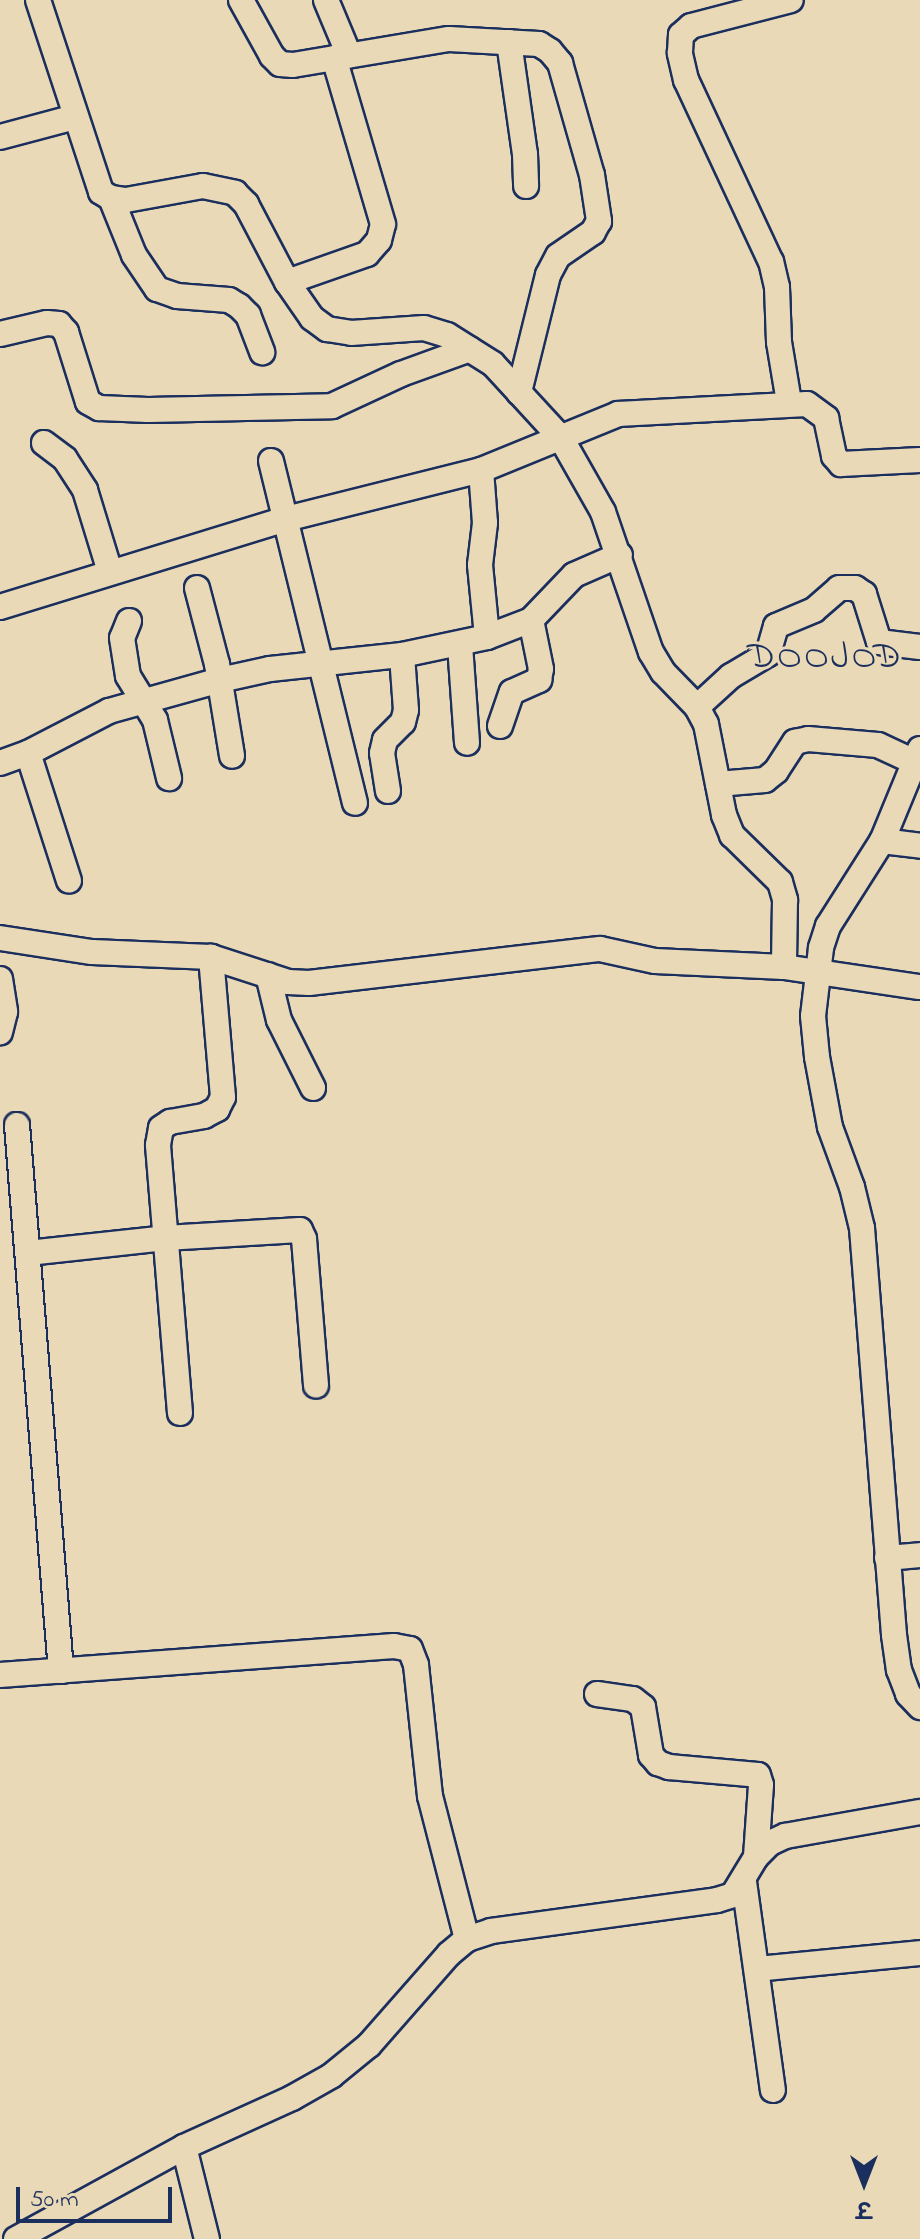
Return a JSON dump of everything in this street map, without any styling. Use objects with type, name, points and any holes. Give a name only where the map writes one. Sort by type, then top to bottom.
[{"type":"street","points":[[38,0],[101,192],[111,198],[126,200],[203,186],[235,193],[246,204],[287,282],[312,318],[327,329],[351,333],[424,328],[447,335],[493,364],[561,438],[603,512],[651,652],[663,672],[697,707],[706,724],[732,835],[780,882],[785,900],[784,967]]},
{"type":"street","points":[[241,0],[272,56],[280,64],[342,57],[418,42],[539,44],[560,63],[599,205],[599,221],[593,232],[558,256],[548,275],[519,392]]},
{"type":"street","points":[[287,282],[367,254],[379,240],[383,224],[326,0]]},
{"type":"street","points":[[789,402],[779,342],[777,287],[771,262],[686,80],[680,53],[681,35],[691,26],[791,0]]},
{"type":"street","points":[[509,42],[525,154],[526,186]]},
{"type":"street","points":[[0,137],[75,117]]},
{"type":"street","points":[[111,198],[134,255],[157,289],[177,296],[229,300],[248,315],[262,352]]},
{"type":"street","points":[[0,334],[47,323],[59,324],[66,332],[88,402],[99,408],[148,410],[332,406],[401,374],[470,349]]},
{"type":"street","points":[[0,607],[286,519],[481,470],[618,414],[789,402],[807,404],[826,418],[834,456],[841,464],[920,460]]},
{"type":"street","points":[[44,443],[65,459],[85,490],[110,572]]},
{"type":"street","points":[[271,461],[318,663],[355,803]]},
{"type":"street","points":[[481,470],[485,523],[480,565],[487,637]]},
{"type":"street","points":[[0,763],[28,753],[109,711],[220,680],[318,663],[402,655],[487,637],[531,620],[574,575],[620,555]]},
{"type":"street","points":[[197,588],[220,680],[232,756]]},
{"type":"street","points":[[697,707],[731,676],[768,654],[776,626],[814,610],[839,588],[855,588],[864,594],[879,642],[920,647]]},
{"type":"street","points":[[500,726],[512,692],[539,680],[541,669],[531,620]]},
{"type":"street","points":[[129,621],[122,638],[128,676],[155,720],[169,778]]},
{"type":"street","points":[[460,645],[467,743]]},
{"type":"street","points":[[388,791],[382,753],[385,740],[403,722],[406,710],[402,655]]},
{"type":"street","points":[[718,784],[765,780],[776,771],[795,742],[808,739],[878,745],[917,755],[882,841],[828,926],[817,971],[813,1016],[830,1127],[852,1187],[862,1228],[878,1396],[887,1558],[899,1670],[908,1694],[920,1707]]},
{"type":"street","points":[[28,753],[69,881]]},
{"type":"street","points":[[882,841],[920,846]]},
{"type":"street","points":[[0,938],[92,952],[211,957],[268,975],[309,983],[600,949],[655,961],[784,967],[920,987]]},
{"type":"street","points":[[180,1413],[158,1145],[161,1128],[170,1122],[204,1116],[217,1109],[223,1097],[211,957]]},
{"type":"street","points":[[268,975],[279,1020],[313,1088]]},
{"type":"street","points":[[0,979],[5,1012],[0,1032]]},
{"type":"street","points":[[17,1125],[61,1671]]},
{"type":"street","points":[[28,1253],[165,1238],[300,1230],[304,1239],[316,1386]]},
{"type":"street","points":[[887,1558],[920,1555]]},
{"type":"street","points":[[0,1675],[394,1646],[410,1649],[416,1665],[430,1796],[467,1939]]},
{"type":"street","points":[[597,1694],[633,1699],[643,1707],[651,1755],[658,1763],[669,1767],[758,1775],[761,1785],[756,1857]]},
{"type":"street","points":[[31,2235],[184,2147],[292,2098],[350,2064],[449,1954],[467,1939],[491,1931],[717,1900],[733,1895],[744,1882],[756,1857],[770,1843],[785,1836],[920,1812]]},
{"type":"street","points":[[744,1882],[773,2090]]},
{"type":"street","points":[[757,1969],[920,1953]]},
{"type":"street","points":[[184,2147],[207,2239]]},
{"type":"district","name":"DOOJOD","points":[[825,659]]}]
